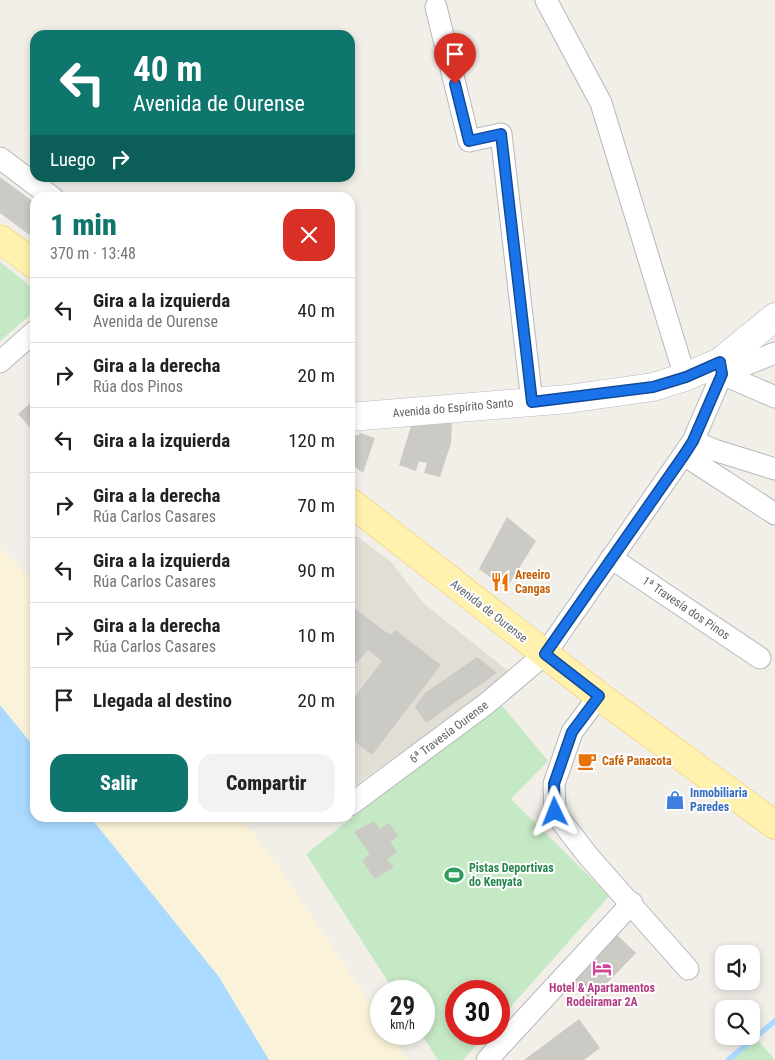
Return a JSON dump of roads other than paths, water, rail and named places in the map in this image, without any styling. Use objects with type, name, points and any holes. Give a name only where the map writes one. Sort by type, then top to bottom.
[{"type":"main road","points":[[0,239],[30,261]]},
{"type":"main road","name":"Avenida de Ourense","points":[[355,506],[599,696],[775,825]]},
{"type":"street","points":[[546,0],[601,103],[686,377]]},
{"type":"street","points":[[436,7],[469,141],[501,134],[532,402]]},
{"type":"street","points":[[0,158],[30,181]]},
{"type":"street","points":[[32,182],[45,192]]},
{"type":"street","name":"Avenida do Espírito Santo","points":[[355,417],[532,402],[653,387],[721,368],[775,317]]},
{"type":"street","points":[[0,362],[30,335]]},
{"type":"street","points":[[721,368],[775,353]]},
{"type":"street","points":[[721,368],[775,397]]},
{"type":"street","name":"6ª Travesía Ourense","points":[[355,801],[486,704],[545,654],[689,448],[721,368]]},
{"type":"street","points":[[689,448],[714,450],[775,469]]},
{"type":"street","points":[[689,448],[775,514]]},
{"type":"street","name":"1ª Travesía dos Pinos","points":[[611,558],[760,658]]},
{"type":"street","points":[[599,696],[572,732],[554,784],[555,812],[589,857],[632,903],[688,969]]},
{"type":"street","points":[[487,1060],[632,903]]},
{"type":"water","points":[[0,705],[30,742],[30,822],[94,822],[219,977],[269,1060],[0,1060]]},
{"type":"waterway","points":[[728,1060],[775,1021]]},
{"type":"place","name":"Areeiro Cangas","points":[[500,582]]},
{"type":"place","name":"Café Panacota","points":[[587,761]]},
{"type":"place","name":"Inmobiliaria Paredes","points":[[675,800]]},
{"type":"place","name":"Pistas Deportivas do Kenyata","points":[[454,875]]},
{"type":"place","name":"Hotel & Apartamentos Rodeiramar 2A","points":[[602,968]]}]
